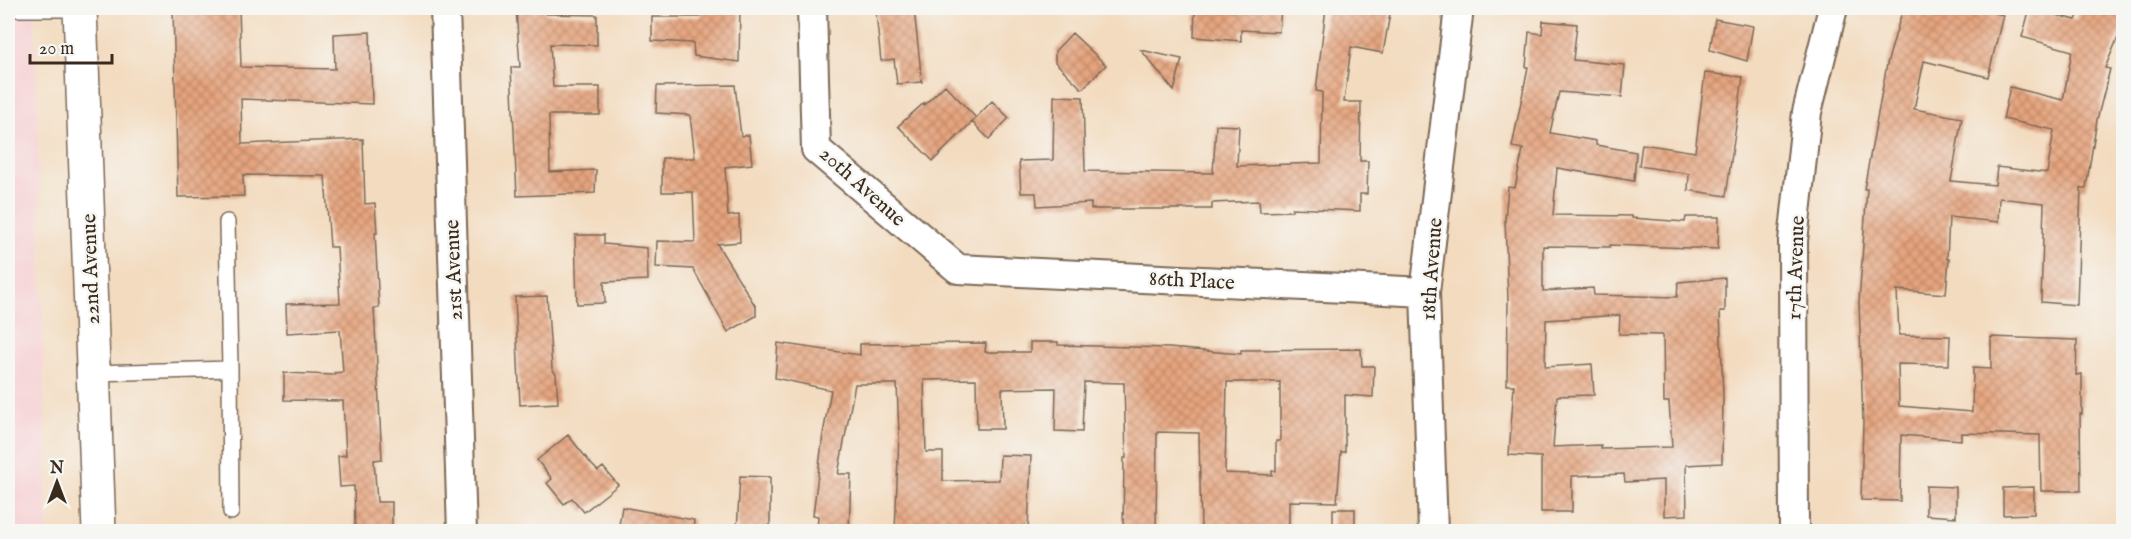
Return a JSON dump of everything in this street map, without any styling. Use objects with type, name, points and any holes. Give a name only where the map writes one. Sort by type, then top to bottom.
[{"type":"street","name":"22nd Avenue","points":[[80,8],[99,531]]},
{"type":"street","name":"21st Avenue","points":[[445,8],[462,531]]},
{"type":"street","name":"20th Avenue","points":[[812,8],[816,149],[958,269]]},
{"type":"street","name":"18th Avenue","points":[[1433,531],[1425,292],[1460,8]]},
{"type":"street","name":"17th Avenue","points":[[1794,531],[1794,242],[1807,112],[1833,8]]},
{"type":"street","name":"86th Place","points":[[958,269],[1425,292]]},
{"type":"lane","points":[[8,9],[80,8]]},
{"type":"lane","points":[[227,222],[231,512]]},
{"type":"lane","points":[[94,373],[230,369]]},
{"type":"shaded area","points":[[8,8],[34,8],[48,531],[8,531]]},
{"type":"building","points":[[173,8],[239,8],[241,67],[335,69],[334,34],[370,32],[372,104],[241,99],[242,144],[363,139],[365,204],[375,203],[377,233],[375,233],[379,308],[374,308],[382,459],[374,460],[377,502],[392,502],[392,531],[355,531],[354,486],[340,487],[338,456],[346,455],[343,401],[284,400],[284,373],[334,375],[334,373],[343,372],[340,330],[287,333],[286,304],[340,303],[337,247],[330,247],[325,176],[243,175],[244,196],[178,197]]},
{"type":"building","points":[[516,8],[546,8],[546,14],[597,15],[597,45],[550,44],[553,87],[600,87],[600,115],[549,115],[550,172],[596,170],[595,193],[517,196],[511,67],[520,67]]},
{"type":"building","points":[[701,8],[740,8],[739,62],[694,56],[693,43],[652,41],[652,17],[701,17]]},
{"type":"building","points":[[1195,8],[1281,8],[1279,32],[1241,30],[1241,41],[1194,37]]},
{"type":"building","points":[[1326,8],[1391,8],[1383,53],[1351,47],[1344,102],[1361,102],[1360,161],[1368,161],[1367,194],[1360,194],[1360,211],[1292,208],[1292,211],[1260,212],[1259,201],[1212,203],[1212,209],[1091,209],[1091,203],[1037,206],[1036,193],[1021,193],[1019,161],[1053,160],[1054,96],[1083,97],[1085,171],[1213,173],[1216,125],[1239,126],[1237,166],[1321,163],[1322,92],[1316,91]]},
{"type":"building","points":[[1903,8],[1976,8],[2003,15],[1988,77],[1924,61],[1914,109],[1962,118],[1951,181],[1995,185],[1997,167],[2047,173],[2054,130],[2003,119],[2010,87],[2063,100],[2072,51],[2022,37],[2030,8],[2076,20],[2081,8],[2124,8],[2124,23],[2105,68],[2110,69],[2097,120],[2086,188],[2081,188],[2077,305],[2041,302],[2044,203],[1999,198],[1998,222],[1949,217],[1946,294],[1897,290],[1899,335],[1950,336],[1949,365],[1898,364],[1899,406],[1972,412],[1973,368],[1991,369],[1991,337],[2077,340],[2076,375],[2082,374],[2081,491],[2041,491],[2040,435],[1961,433],[1961,440],[1901,435],[1900,501],[1861,500],[1863,422],[1859,302],[1867,189],[1864,189],[1887,64]]},
{"type":"building","points":[[914,9],[922,82],[897,84],[894,59],[881,61],[876,13]]},
{"type":"building","points":[[1715,19],[1753,26],[1747,61],[1710,50]]},
{"type":"building","points":[[1543,21],[1577,24],[1573,60],[1625,65],[1622,97],[1559,92],[1550,133],[1596,141],[1596,145],[1636,152],[1634,181],[1557,168],[1553,215],[1632,216],[1632,218],[1685,222],[1686,217],[1719,217],[1718,249],[1610,245],[1610,247],[1543,246],[1543,291],[1593,288],[1594,295],[1677,297],[1678,282],[1725,278],[1725,311],[1720,311],[1723,396],[1722,463],[1686,465],[1687,515],[1664,516],[1664,480],[1625,482],[1624,474],[1572,476],[1572,512],[1541,512],[1541,457],[1509,455],[1514,385],[1507,385],[1508,301],[1505,219],[1508,187],[1515,188],[1523,149],[1512,147],[1528,67],[1526,67],[1529,32],[1542,34]],"holes":[[[1620,315],[1619,334],[1663,335],[1664,402],[1669,402],[1672,447],[1601,449],[1601,445],[1553,447],[1557,396],[1594,395],[1592,364],[1545,367],[1546,320]]]},
{"type":"building","points":[[1072,33],[1106,65],[1082,89],[1055,62],[1055,51]]},
{"type":"building","points":[[1141,50],[1182,59],[1174,91]]},
{"type":"building","points":[[1705,73],[1743,77],[1726,196],[1688,190],[1689,174],[1639,166],[1642,144],[1695,152]]},
{"type":"building","points":[[735,85],[741,136],[749,135],[752,164],[725,167],[728,216],[739,215],[740,242],[717,244],[756,307],[756,316],[728,332],[693,269],[656,267],[657,241],[695,242],[693,192],[662,192],[662,158],[695,158],[690,115],[656,113],[657,86]]},
{"type":"building","points":[[945,85],[976,118],[933,161],[898,126]]},
{"type":"building","points":[[992,101],[1009,118],[989,139],[972,122]]},
{"type":"building","points":[[575,235],[604,235],[604,244],[647,248],[648,280],[604,282],[605,303],[577,304]]},
{"type":"building","points":[[547,296],[552,369],[556,374],[558,403],[520,405],[515,297]]},
{"type":"building","points":[[1030,342],[1169,348],[1241,354],[1241,350],[1361,349],[1362,366],[1374,366],[1373,397],[1345,395],[1345,452],[1341,452],[1337,502],[1289,501],[1289,531],[1201,531],[1199,433],[1157,432],[1156,531],[1123,531],[1124,458],[1126,458],[1124,383],[1084,382],[1082,432],[1055,431],[1056,388],[1002,389],[1003,429],[977,429],[976,379],[924,380],[926,452],[943,452],[943,481],[999,480],[1000,455],[1031,456],[1028,531],[895,531],[899,435],[897,384],[855,384],[838,474],[851,474],[849,531],[817,531],[818,516],[813,515],[831,390],[775,378],[778,343],[860,355],[860,344],[986,343],[985,352],[1030,352]],"holes":[[[1227,382],[1280,382],[1280,441],[1276,441],[1276,471],[1272,471],[1272,475],[1225,473]]]},
{"type":"building","points":[[568,435],[598,471],[603,467],[618,485],[584,512],[572,498],[564,504],[547,483],[552,479],[537,460]]},
{"type":"building","points":[[740,476],[770,477],[770,531],[737,531]]},
{"type":"building","points":[[1926,486],[1956,487],[1956,517],[1926,515]]},
{"type":"building","points":[[2034,487],[2034,514],[2003,515],[2003,488]]},
{"type":"building","points":[[622,507],[694,520],[693,531],[618,531]]},
{"type":"building","points":[[1333,509],[1355,509],[1355,531],[1333,531]]}]
